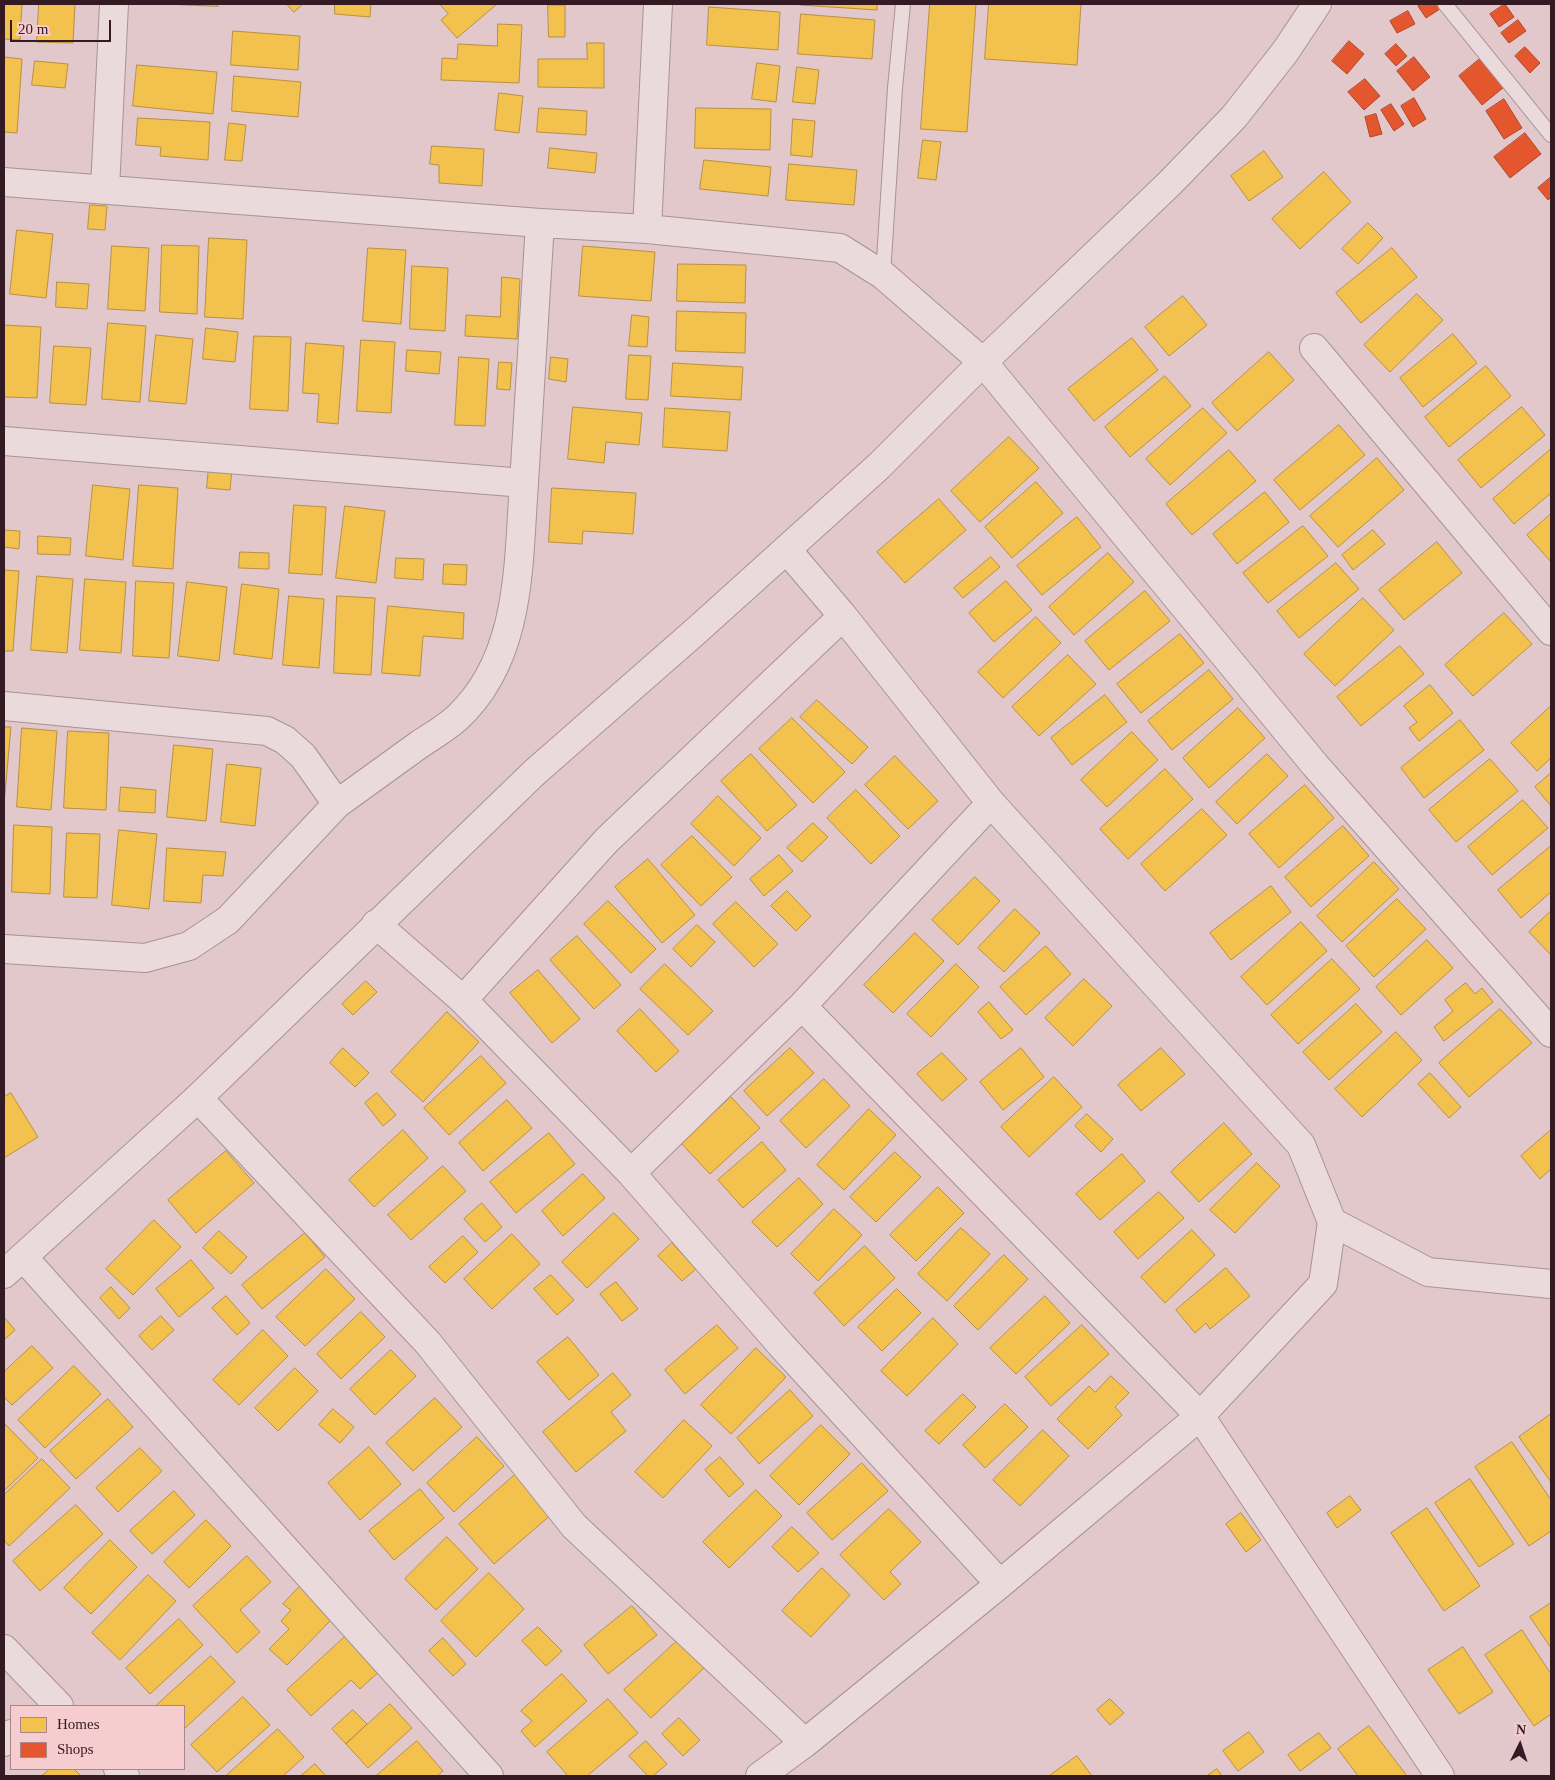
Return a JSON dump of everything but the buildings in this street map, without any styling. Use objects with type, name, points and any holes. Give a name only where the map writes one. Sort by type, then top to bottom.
[{"type":"street","points":[[105,189],[114,4]]},
{"type":"street","points":[[647,228],[658,4]]},
{"type":"street","points":[[490,1776],[13,1265],[198,1098],[535,772],[787,550],[878,466],[983,362],[1170,183],[1234,116],[1284,52],[1317,4]]},
{"type":"street","points":[[4,182],[540,223],[647,228],[840,248],[883,275],[983,362],[1315,765],[1551,1033]]},
{"type":"street","points":[[4,949],[145,958],[190,946],[228,920],[337,804],[457,718],[480,692],[493,669],[508,633],[516,592],[540,223]]},
{"type":"street","points":[[1314,348],[1551,631]]},
{"type":"street","points":[[4,441],[524,484]]},
{"type":"street","points":[[760,1776],[805,1743],[1000,1584],[1200,1416],[1323,1284],[1332,1222],[1301,1145],[991,803],[843,616],[787,550]]},
{"type":"street","points":[[463,1000],[607,840],[843,616]]},
{"type":"street","points":[[4,706],[267,731],[285,740],[303,756],[337,804]]},
{"type":"street","points":[[631,1173],[802,1006],[991,803]]},
{"type":"street","points":[[376,924],[463,1000],[631,1173],[782,1346],[1000,1584]]},
{"type":"street","points":[[802,1006],[1200,1416],[1440,1776]]},
{"type":"street","points":[[198,1098],[428,1343],[574,1526],[805,1743]]},
{"type":"street","points":[[1332,1222],[1428,1272],[1551,1284]]},
{"type":"street","points":[[4,1649],[49,1703]]},
{"type":"lane","points":[[883,275],[895,88],[903,4]]},
{"type":"lane","points":[[1445,4],[1551,135]]}]
